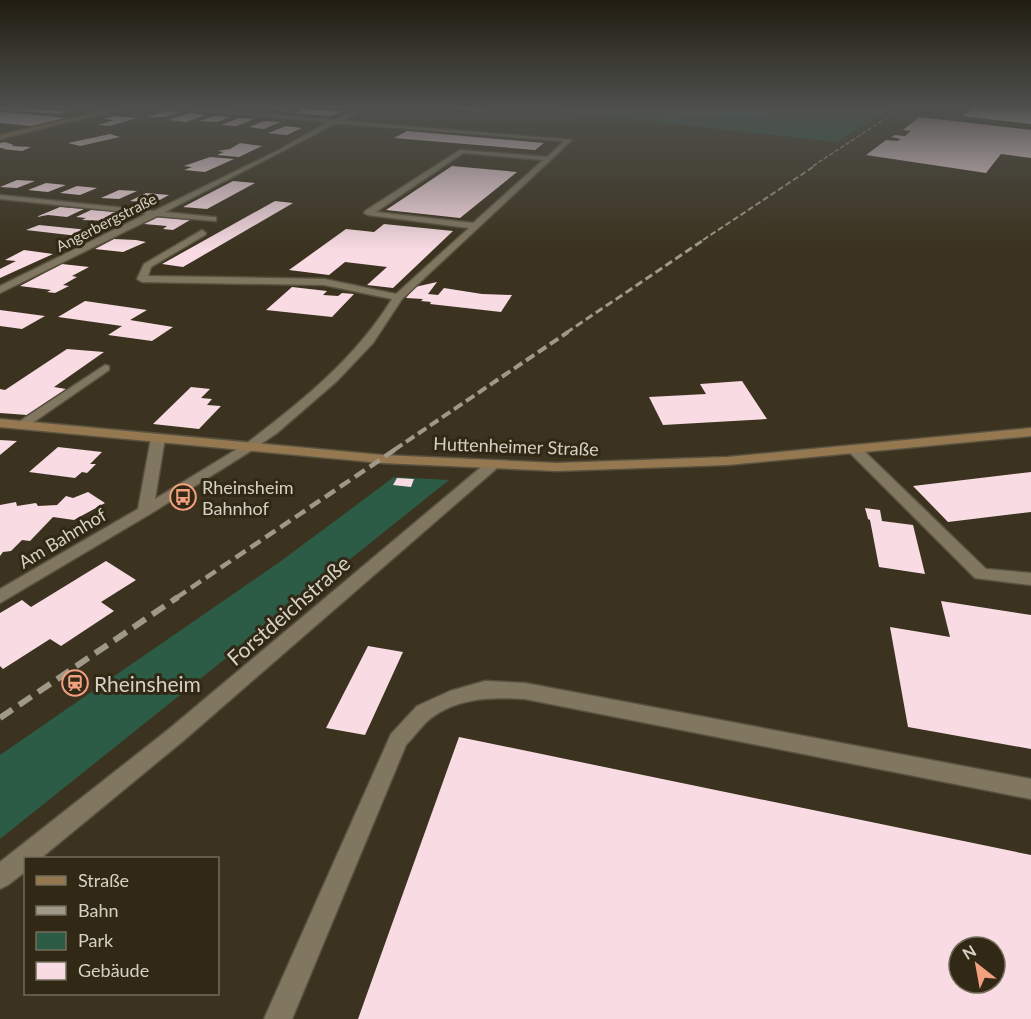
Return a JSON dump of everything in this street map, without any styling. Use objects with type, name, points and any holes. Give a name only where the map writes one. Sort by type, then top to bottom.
[{"type":"street","name":"Angerbergstraße","points":[[0,290],[275,155]]},
{"type":"street","points":[[457,155],[368,213],[475,226]]},
{"type":"street","points":[[501,155],[549,159]]},
{"type":"street","name":"Am Bahnhof","points":[[0,597],[252,446],[298,410],[351,362],[384,323],[398,297],[553,155]]},
{"type":"street","points":[[0,196],[213,219]]},
{"type":"street","points":[[201,232],[147,266],[142,279],[324,282],[398,297]]},
{"type":"street","points":[[20,425],[105,368]]},
{"type":"street","name":"Huttenheimer Straße","points":[[0,423],[382,459],[491,466],[630,466],[854,449],[1031,432]]},
{"type":"street","points":[[145,511],[158,438]]},
{"type":"street","points":[[854,449],[981,574],[1031,579]]},
{"type":"street","name":"Forstdeichstraße","points":[[26,857],[176,735],[491,466]]},
{"type":"street","points":[[278,1019],[398,740],[424,712],[457,696],[485,689],[525,691],[1031,789]]},
{"type":"street","name":"Forstdeichstraße","points":[[0,878],[24,858]]},
{"type":"green space","points":[[394,477],[449,480],[0,839],[0,755],[281,561]]},
{"type":"building","points":[[218,155],[244,155],[239,157]]},
{"type":"building","points":[[867,155],[1001,155],[986,173]]},
{"type":"building","points":[[1005,155],[1031,155],[1031,158]]},
{"type":"building","points":[[210,157],[234,159],[205,172],[184,170],[192,167],[184,166]]},
{"type":"building","points":[[452,166],[517,172],[460,218],[386,210]]},
{"type":"building","points":[[17,180],[35,181],[17,188],[0,187]]},
{"type":"building","points":[[233,181],[255,183],[207,209],[183,207]]},
{"type":"building","points":[[46,183],[66,185],[48,192],[28,190]]},
{"type":"building","points":[[77,186],[97,188],[80,195],[60,193]]},
{"type":"building","points":[[119,190],[137,191],[119,199],[101,198]]},
{"type":"building","points":[[146,193],[169,195],[154,203],[130,201]]},
{"type":"building","points":[[275,201],[293,203],[183,267],[162,264]]},
{"type":"building","points":[[60,207],[84,209],[67,217],[48,215],[36,217]]},
{"type":"building","points":[[91,210],[131,214],[115,221],[82,220],[86,218],[76,217]]},
{"type":"building","points":[[158,217],[190,220],[173,230],[163,229],[167,226],[144,224]]},
{"type":"building","points":[[384,224],[453,231],[393,288],[367,285],[387,267],[345,262],[329,275],[289,270],[346,229],[374,232]]},
{"type":"building","points":[[39,225],[99,231],[87,237],[26,230]]},
{"type":"building","points":[[114,239],[146,242],[123,252],[95,249]]},
{"type":"building","points":[[24,250],[53,254],[0,278],[0,269],[16,261],[5,260]]},
{"type":"building","points":[[62,264],[89,267],[72,276],[77,277],[63,285],[69,286],[55,293],[47,292],[51,290],[20,286]]},
{"type":"building","points":[[437,282],[428,294],[438,295],[444,288],[482,294],[512,295],[501,312],[430,304],[431,302],[421,301],[423,299],[406,298],[415,287]]},
{"type":"building","points":[[292,287],[327,291],[323,295],[354,294],[332,317],[266,310]]},
{"type":"building","points":[[85,301],[147,310],[130,320],[173,327],[152,341],[108,335],[122,326],[58,317]]},
{"type":"building","points":[[0,310],[45,316],[22,329],[0,326]]},
{"type":"building","points":[[67,349],[104,352],[54,387],[66,389],[27,415],[0,413],[0,389],[5,390]]},
{"type":"building","points":[[742,381],[767,419],[663,425],[649,397],[706,394],[700,384]]},
{"type":"building","points":[[191,387],[210,389],[201,398],[212,399],[207,405],[221,406],[199,429],[153,424]]},
{"type":"building","points":[[0,440],[17,441],[0,455]]},
{"type":"building","points":[[58,447],[102,452],[90,464],[96,464],[87,473],[82,472],[75,478],[29,472]]},
{"type":"building","points":[[1031,472],[1031,512],[948,522],[913,486]]},
{"type":"building","points":[[397,478],[414,479],[411,487],[393,485]]},
{"type":"building","points":[[88,492],[105,503],[74,520],[53,517],[30,541],[22,540],[11,551],[3,552],[0,556],[0,505],[16,502],[17,506],[36,503],[38,506],[57,505],[66,496],[73,498]]},
{"type":"building","points":[[865,508],[880,510],[882,521],[913,525],[925,574],[879,567],[870,520]]},
{"type":"building","points":[[106,561],[136,580],[101,602],[114,611],[61,646],[50,639],[3,669],[0,666],[0,613],[22,600],[31,607]]},
{"type":"building","points":[[941,601],[1031,615],[1031,749],[908,727],[890,627],[950,637]]},
{"type":"building","points":[[368,646],[403,652],[365,735],[326,728]]},
{"type":"building","points":[[459,737],[1031,855],[1031,1019],[358,1019]]},
{"type":"railway","points":[[813,166],[830,155]]},
{"type":"railway","points":[[703,240],[816,165]]},
{"type":"railway","points":[[566,333],[705,239]]},
{"type":"railway","points":[[394,450],[568,332]]},
{"type":"railway","points":[[176,598],[396,449]]},
{"type":"railway","points":[[0,718],[178,597]]},
{"type":"place","name":"Rheinsheim Bahnhof","points":[[183,497]]},
{"type":"place","name":"Rheinsheim","points":[[75,683]]}]
